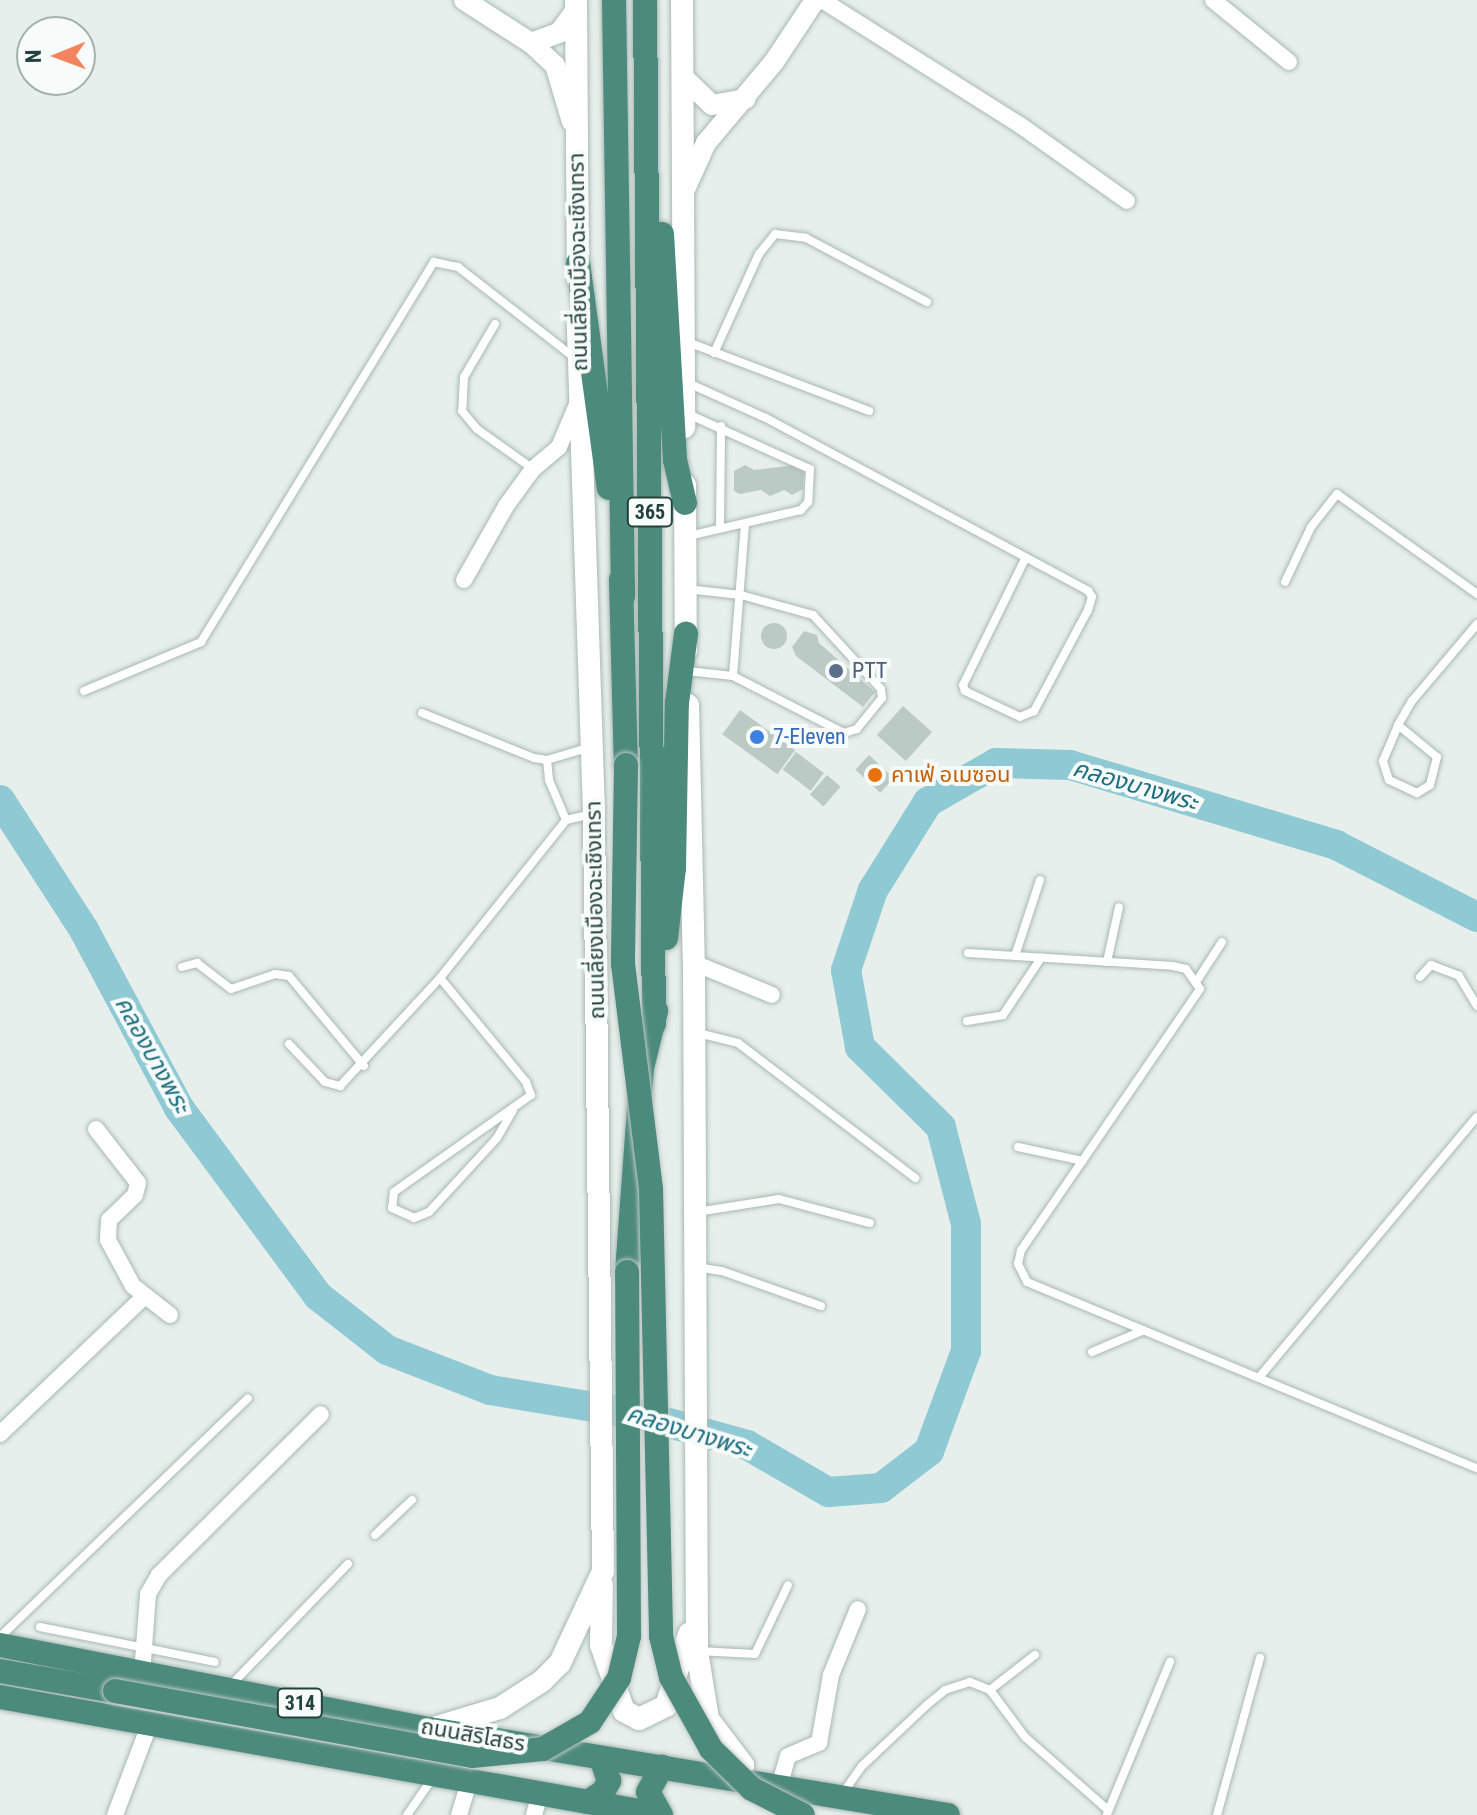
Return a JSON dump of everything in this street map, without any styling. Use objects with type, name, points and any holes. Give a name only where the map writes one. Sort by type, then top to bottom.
[{"type":"highway","name":"ถนนเลี่ยงเมืองฉะเชิงเทรา","points":[[614,0],[623,596]]},
{"type":"highway","points":[[647,0],[675,460],[685,503]]},
{"type":"highway","name":"365","points":[[647,0],[654,1024]]},
{"type":"highway","points":[[578,263],[623,596],[626,765],[623,964],[651,1189],[661,1636],[671,1677],[711,1749],[752,1789],[803,1815]]},
{"type":"highway","points":[[0,1671],[472,1756],[508,1756],[543,1749],[590,1722],[619,1678],[629,1636],[627,1272],[642,1068],[654,1024],[674,868],[677,703],[686,634]]},
{"type":"highway","name":"ถนนสิริโสธร","points":[[0,1645],[430,1729],[948,1815]]},
{"type":"highway","name":"314","points":[[0,1697],[469,1782],[543,1803],[588,1802],[661,1815]]},
{"type":"highway","points":[[588,1802],[609,1781],[601,1758]]},
{"type":"highway","name":"314","points":[[661,1815],[648,1792],[662,1767]]},
{"type":"main road","name":"365","points":[[682,0],[685,589],[694,963],[697,1651],[708,1719],[732,1755],[772,1786]]},
{"type":"main road","name":"ถนนเลี่ยงเมืองฉะเชิงเทรา","points":[[430,1729],[500,1708],[542,1681],[566,1652],[603,1571],[594,813],[579,361],[576,5]]},
{"type":"main road","points":[[603,1571],[601,1645],[609,1679],[624,1711],[639,1719],[666,1706],[674,1692],[698,1590]]},
{"type":"street","points":[[464,0],[531,43],[555,65],[564,87],[578,197]]},
{"type":"street","points":[[682,197],[706,143],[745,99],[815,0]]},
{"type":"street","points":[[822,0],[1020,125],[1127,201]]},
{"type":"street","points":[[1213,0],[1289,62]]},
{"type":"street","points":[[531,43],[559,33],[576,5]]},
{"type":"street","points":[[683,77],[712,105],[745,99]]},
{"type":"street","points":[[464,580],[533,469],[559,447],[580,397]]},
{"type":"street","points":[[694,963],[772,995]]},
{"type":"street","points":[[96,1129],[138,1183],[135,1195],[116,1210],[106,1228],[121,1269],[144,1297],[170,1315]]},
{"type":"street","points":[[0,1434],[144,1297]]},
{"type":"street","points":[[142,1674],[148,1594],[159,1575],[321,1414]]},
{"type":"street","points":[[772,1786],[788,1756],[819,1743],[831,1675],[858,1609]]},
{"type":"street","points":[[115,1815],[150,1723]]},
{"type":"street","points":[[459,1815],[469,1782]]},
{"type":"lane","points":[[714,353],[759,254],[775,234],[806,238],[927,302]]},
{"type":"lane","points":[[84,691],[201,642],[434,262],[458,267],[579,361]]},
{"type":"lane","points":[[495,324],[464,377],[462,411],[477,429],[533,469]]},
{"type":"lane","points":[[684,341],[869,411]]},
{"type":"lane","points":[[683,382],[720,394],[1025,559],[1092,597],[1034,711],[1020,717],[965,691],[963,685],[1025,559]]},
{"type":"lane","points":[[683,413],[721,426],[810,469],[808,502],[801,510],[686,536]]},
{"type":"lane","points":[[720,528],[721,426]]},
{"type":"lane","points":[[1285,582],[1311,527],[1337,494],[1477,594]]},
{"type":"lane","points":[[733,676],[745,524]]},
{"type":"lane","points":[[685,589],[741,595],[813,615],[881,689],[882,698],[857,729],[844,733],[733,676],[687,671]]},
{"type":"lane","points":[[1398,725],[1437,757],[1436,773],[1424,791],[1406,791],[1384,771],[1398,725],[1477,624]]},
{"type":"lane","points":[[422,713],[547,760],[592,747]]},
{"type":"lane","points":[[547,760],[549,780],[566,820]]},
{"type":"lane","points":[[289,1044],[334,1086],[364,1066],[440,978],[566,820],[594,813]]},
{"type":"lane","points":[[1015,956],[1040,880]]},
{"type":"lane","points":[[1107,962],[1119,907]]},
{"type":"lane","points":[[1222,942],[1198,979],[1197,1000],[1021,1250],[1021,1275],[1037,1288],[1261,1375],[1477,1468]]},
{"type":"lane","points":[[968,953],[1173,966],[1198,979]]},
{"type":"lane","points":[[967,1021],[1003,1015],[1041,958]]},
{"type":"lane","points":[[182,967],[197,963],[231,989],[275,974],[289,976],[364,1066]]},
{"type":"lane","points":[[1420,977],[1438,965],[1459,976],[1477,1006]]},
{"type":"lane","points":[[440,978],[530,1089],[527,1100],[471,1134],[394,1192],[392,1208],[414,1218],[429,1212],[497,1138],[513,1110]]},
{"type":"lane","points":[[694,1032],[738,1043],[915,1178]]},
{"type":"lane","points":[[1261,1375],[1477,1117]]},
{"type":"lane","points":[[1018,1147],[1083,1161]]},
{"type":"lane","points":[[696,1212],[779,1199],[870,1223]]},
{"type":"lane","points":[[696,1267],[722,1271],[821,1306]]},
{"type":"lane","points":[[1092,1352],[1144,1330]]},
{"type":"lane","points":[[0,1637],[248,1398]]},
{"type":"lane","points":[[375,1535],[412,1500]]},
{"type":"lane","points":[[227,1690],[348,1564]]},
{"type":"lane","points":[[697,1651],[755,1654],[788,1585]]},
{"type":"lane","points":[[40,1627],[215,1662]]},
{"type":"lane","points":[[990,1690],[1035,1655]]},
{"type":"lane","points":[[1217,1815],[1249,1684],[1260,1658]]},
{"type":"lane","points":[[840,1797],[862,1766],[945,1690],[970,1682],[990,1690],[1025,1737],[1107,1812],[1170,1662]]},
{"type":"lane","points":[[407,1815],[434,1776]]},
{"type":"building","points":[[745,465],[754,470],[796,465],[804,470],[803,489],[792,495],[784,490],[770,496],[761,490],[740,494],[734,491],[734,471]]},
{"type":"building","points":[[774,623],[783,627],[787,636],[783,645],[774,649],[765,645],[761,636],[765,627]]},
{"type":"building","points":[[804,631],[817,635],[819,643],[875,692],[863,707],[796,656],[792,647]]},
{"type":"building","points":[[903,706],[932,732],[906,761],[877,735]]},
{"type":"building","points":[[740,710],[795,750],[777,774],[722,734]]},
{"type":"building","points":[[796,752],[824,773],[811,791],[783,770]]},
{"type":"building","points":[[869,755],[894,778],[880,793],[855,770]]},
{"type":"building","points":[[827,775],[841,787],[824,806],[810,795]]},
{"type":"waterway","name":"คลองบางพระ","points":[[0,800],[84,930],[179,1108],[318,1296],[387,1350],[490,1390],[637,1414],[747,1445],[828,1492],[881,1488],[929,1451],[966,1351],[966,1224],[941,1127],[860,1047],[846,970],[873,890],[928,802],[996,763],[1070,765],[1336,845],[1477,917]]},
{"type":"place","name":"PTT","points":[[836,671]]},
{"type":"place","name":"7-Eleven","points":[[757,737]]},
{"type":"place","name":"คาเฟ่ อเมซอน","points":[[875,775]]}]
